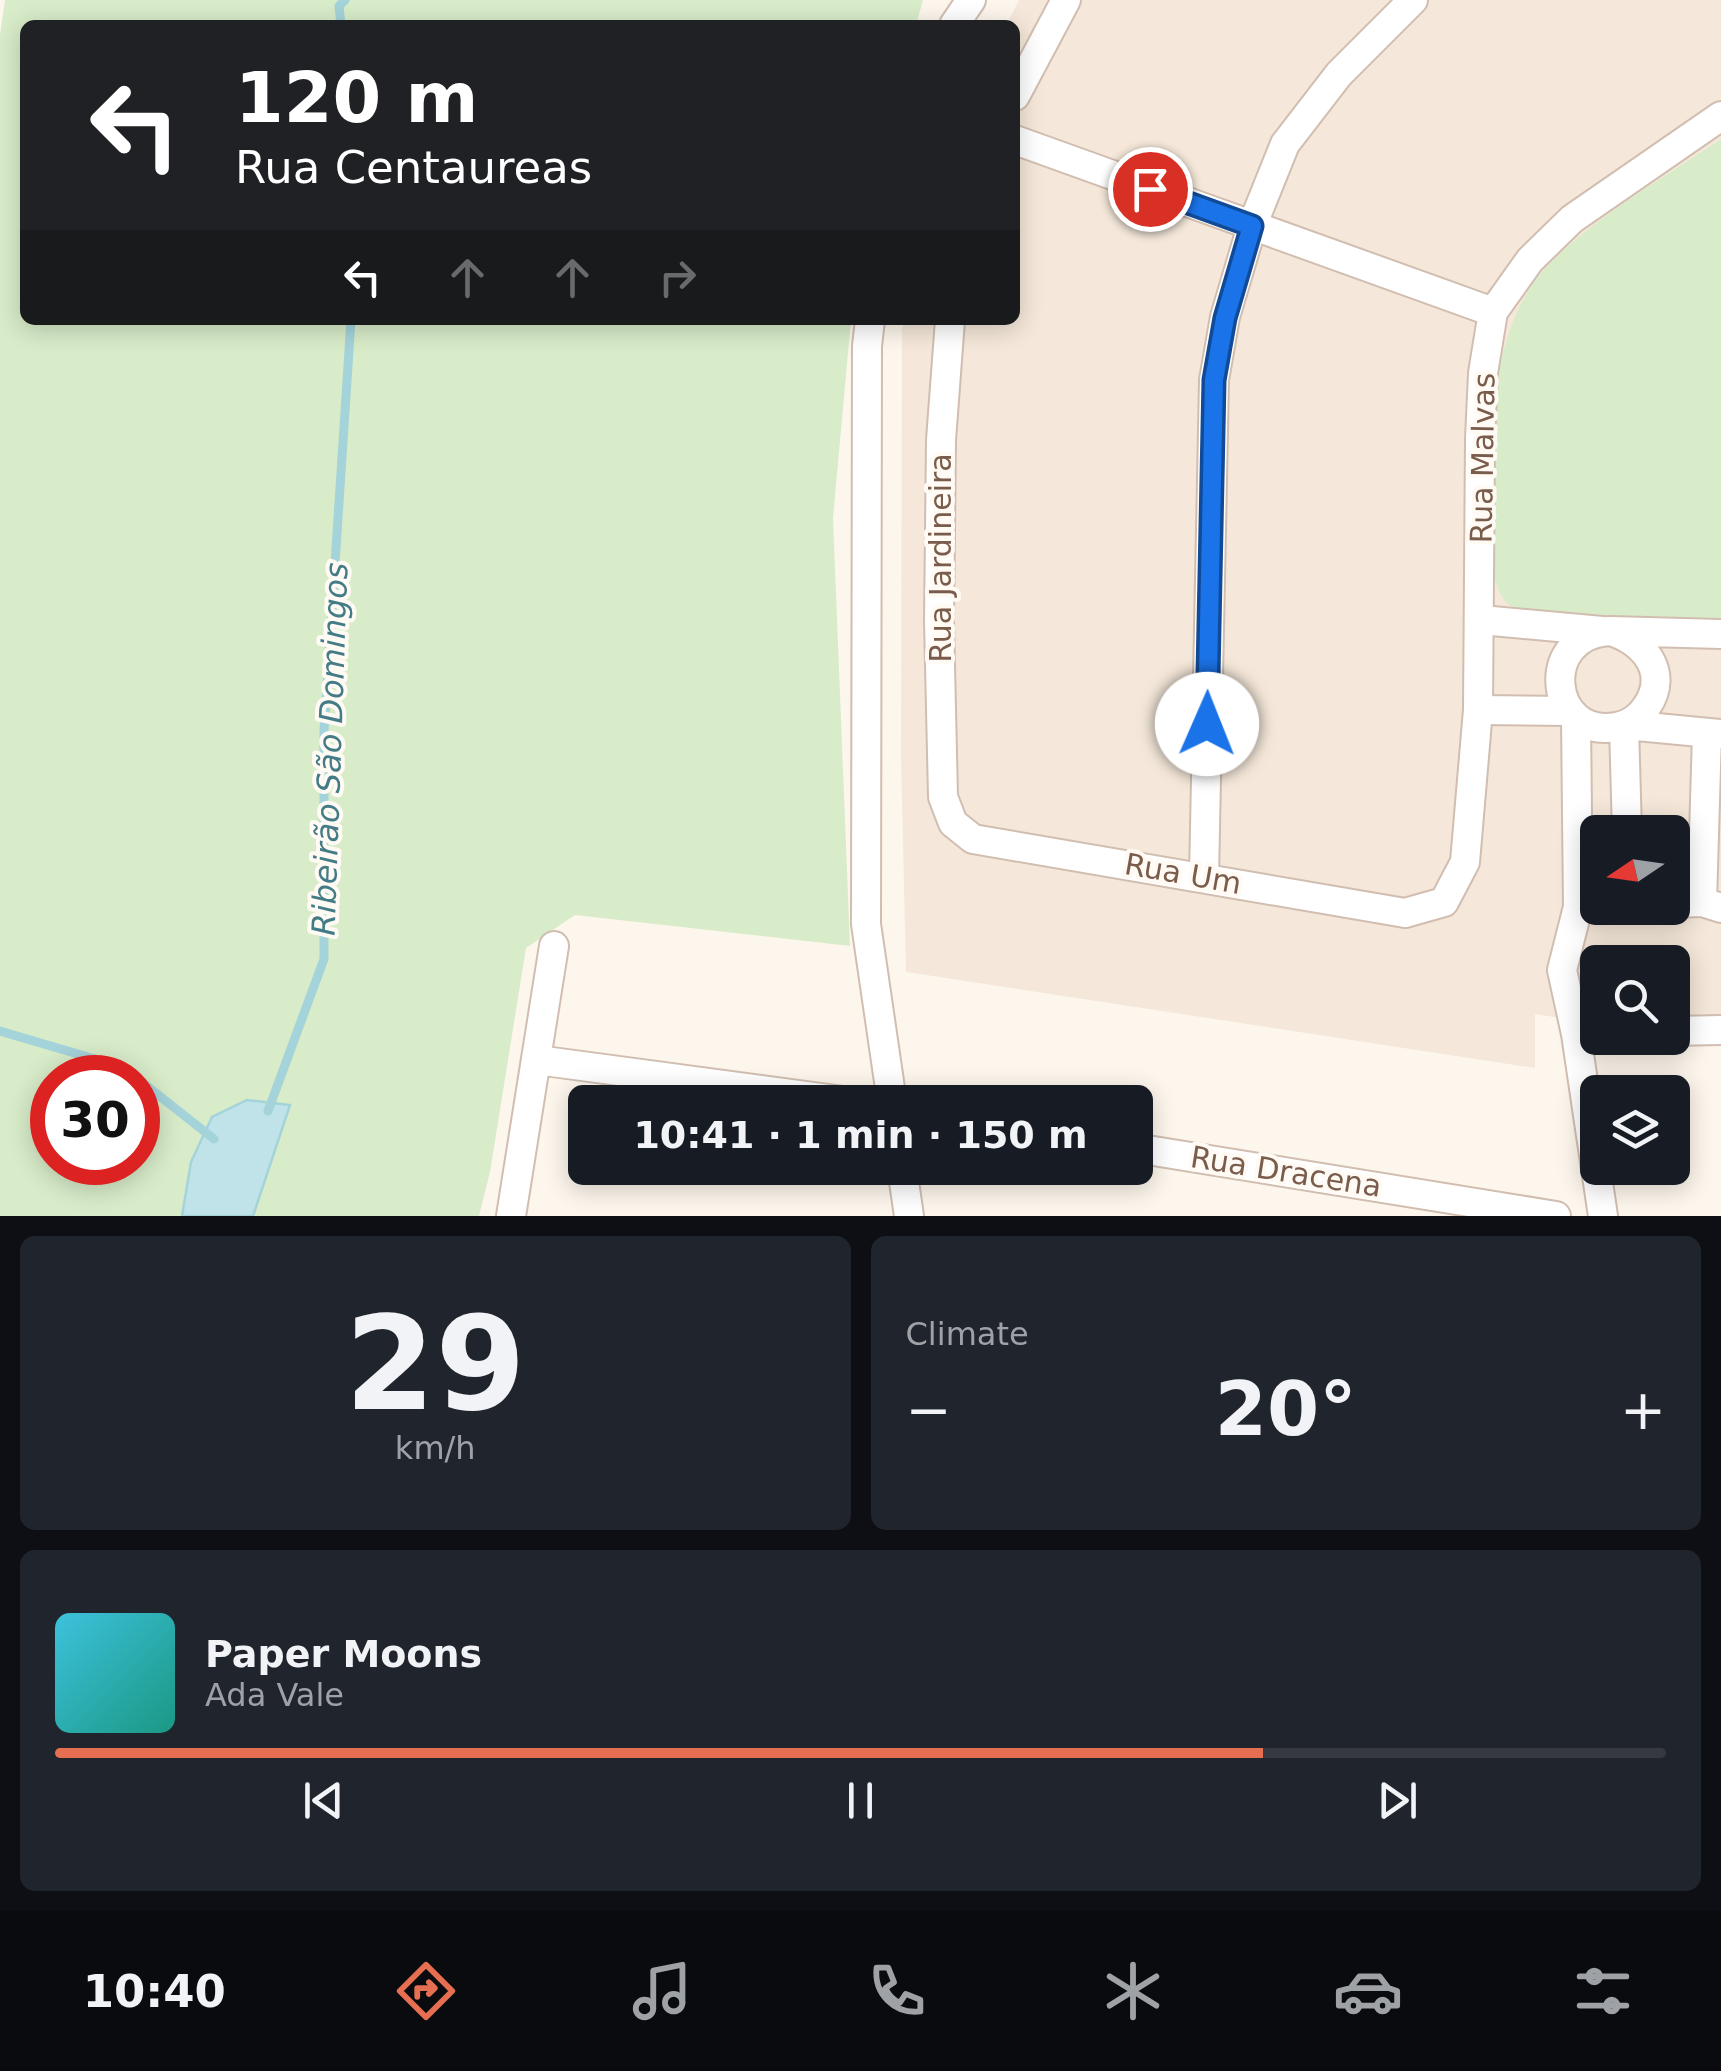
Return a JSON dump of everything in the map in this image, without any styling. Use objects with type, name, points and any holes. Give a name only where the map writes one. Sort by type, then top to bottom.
[{"type":"street","points":[[1020,87],[1066,0]]},
{"type":"street","points":[[1204,878],[1214,380],[1225,318],[1252,226],[1285,144],[1338,74],[1414,0]]},
{"type":"street","name":"Rua Malvas","points":[[1444,902],[1465,862],[1478,710],[1480,439],[1493,312],[1530,260],[1572,220],[1721,116]]},
{"type":"street","points":[[1020,142],[1493,312]]},
{"type":"street","points":[[869,325],[866,924],[890,1085]]},
{"type":"street","name":"Rua Jardineira","points":[[942,797],[941,440],[950,325]]},
{"type":"street","points":[[1481,620],[1607,631],[1721,634]]},
{"type":"street","points":[[1625,725],[1642,714],[1652,699],[1656,681],[1652,663],[1643,647],[1628,636],[1607,631],[1586,636],[1572,646],[1562,661],[1559,678],[1561,696],[1573,714],[1591,726],[1608,729],[1625,725],[1714,734],[1711,905]]},
{"type":"street","points":[[1478,710],[1573,714]]},
{"type":"street","points":[[1573,714],[1581,815]]},
{"type":"street","points":[[1625,725],[1627,815]]},
{"type":"street","name":"Rua Um","points":[[942,797],[953,822],[973,838],[1405,913],[1444,902]]},
{"type":"street","points":[[1580,1016],[1562,970],[1581,925]]},
{"type":"street","points":[[511,1216],[554,946]]},
{"type":"street","points":[[1690,1031],[1721,1030]]},
{"type":"street","points":[[1589,1055],[1603,1216]]},
{"type":"street","points":[[536,1060],[724,1085]]},
{"type":"street","name":"Rua Dracena","points":[[1153,1151],[1556,1216]]},
{"type":"street","points":[[904,1185],[909,1216]]},
{"type":"shaded area","points":[[1019,0],[1721,0],[1721,1045],[1690,1040],[1690,945],[1580,945],[1580,1021],[1535,1014],[1535,1068],[906,972],[901,757],[902,329],[903,325],[1020,325],[1020,20],[1009,20]]},
{"type":"green space","points":[[5,0],[923,0],[917,20],[20,20],[20,325],[851,325],[833,518],[850,946],[575,915],[526,948],[490,1172],[479,1216],[253,1216],[290,1105],[247,1100],[191,1162],[182,1216],[0,1216],[0,35]]},
{"type":"green space","points":[[1721,139],[1721,618],[1525,614],[1506,602],[1493,573],[1494,407],[1511,326],[1529,290],[1573,242]]},
{"type":"water","points":[[247,1100],[290,1105],[253,1216],[182,1216],[191,1162],[212,1117]]},
{"type":"waterway","name":"Ribeirão São Domingos","points":[[340,20],[339,6],[345,0]]},
{"type":"waterway","name":"Ribeirão São Domingos","points":[[268,1111],[324,959],[324,731],[351,325]]},
{"type":"waterway","points":[[0,1031],[81,1055]]},
{"type":"waterway","points":[[160,1096],[214,1139]]},
{"type":"route","points":[[1150,189],[1252,226],[1225,318],[1214,380],[1207,724]]}]
